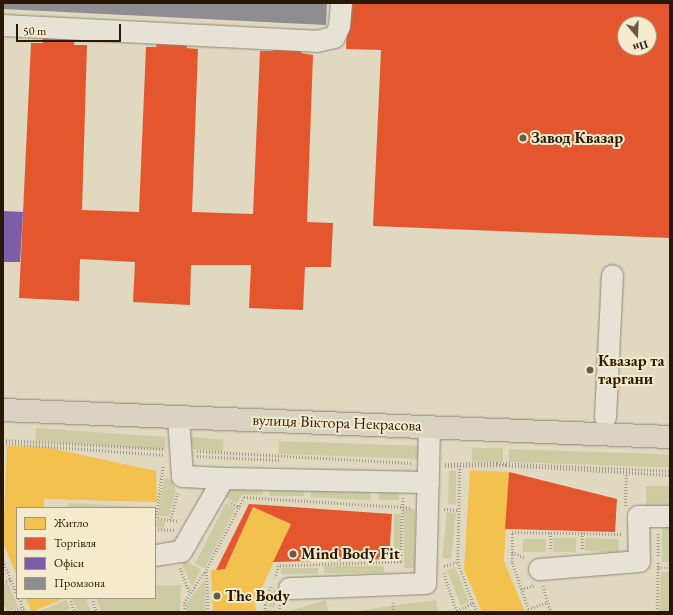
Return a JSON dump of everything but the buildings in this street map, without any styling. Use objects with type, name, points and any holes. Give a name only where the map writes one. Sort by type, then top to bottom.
[{"type":"main road","name":"вулиця Віктора Некрасова","points":[[3,410],[670,437]]},
{"type":"lane","points":[[3,24],[316,41],[334,37],[339,26],[341,3]]},
{"type":"lane","points":[[605,417],[612,275]]},
{"type":"lane","points":[[178,417],[172,453],[182,476],[222,478],[436,471]]},
{"type":"lane","points":[[279,583],[425,583],[436,471],[429,427]]},
{"type":"lane","points":[[164,554],[181,551],[222,478]]},
{"type":"lane","points":[[540,561],[639,561],[638,516],[664,523]]},
{"type":"path","points":[[3,440],[436,471],[497,463],[670,471]]},
{"type":"path","points":[[3,443],[172,453]]},
{"type":"path","points":[[156,514],[172,453]]},
{"type":"path","points":[[506,465],[670,475]]},
{"type":"path","points":[[460,466],[458,562],[477,612]]},
{"type":"path","points":[[185,612],[184,603],[206,570],[244,497],[403,507],[400,562],[279,566],[279,583],[265,605],[265,611],[279,612]]},
{"type":"path","points":[[444,502],[444,516]]},
{"type":"path","points":[[444,509],[459,510]]},
{"type":"path","points":[[156,518],[196,525]]},
{"type":"path","points":[[657,612],[658,568],[664,523]]},
{"type":"path","points":[[512,552],[540,561],[551,533]]},
{"type":"path","points":[[582,533],[582,553]]},
{"type":"path","points":[[164,554],[190,594]]},
{"type":"path","points":[[444,559],[444,574],[455,612],[473,603]]},
{"type":"path","points":[[3,561],[16,592]]},
{"type":"path","points":[[444,566],[458,562]]},
{"type":"path","points":[[658,568],[670,568]]},
{"type":"path","points":[[206,570],[208,612]]},
{"type":"path","points":[[3,582],[11,580]]},
{"type":"path","points":[[19,599],[25,612]]},
{"type":"path","points":[[70,599],[75,612]]},
{"type":"path","points":[[92,599],[97,612]]},
{"type":"path","points":[[528,609],[548,602]]},
{"type":"path","points":[[393,603],[394,612]]},
{"type":"path","points":[[12,612],[23,607]]},
{"type":"shaded area","points":[[36,428],[166,437],[165,450],[35,441]]},
{"type":"shaded area","points":[[185,436],[224,440],[223,452],[184,448]]},
{"type":"shaded area","points":[[279,441],[425,446],[424,459],[279,454]]},
{"type":"shaded area","points":[[472,448],[503,448],[503,462],[472,462]]},
{"type":"shaded area","points":[[509,449],[670,455],[669,468],[509,462]]},
{"type":"shaded area","points":[[449,471],[456,471],[456,505],[448,504]]},
{"type":"shaded area","points":[[164,478],[172,480],[176,492],[169,516],[158,516]]},
{"type":"shaded area","points":[[646,486],[670,486],[670,510],[646,510]]},
{"type":"shaded area","points":[[230,487],[263,488],[263,495],[242,495],[237,503],[224,496]]},
{"type":"shaded area","points":[[270,489],[304,490],[304,496],[269,496]]},
{"type":"shaded area","points":[[311,490],[371,493],[371,500],[311,497]]},
{"type":"shaded area","points":[[379,493],[399,493],[399,500],[379,500]]},
{"type":"shaded area","points":[[68,503],[152,507],[68,507]]},
{"type":"shaded area","points":[[226,503],[236,508],[205,569],[195,564]]},
{"type":"shaded area","points":[[404,509],[415,509],[415,568],[404,568]]},
{"type":"shaded area","points":[[447,512],[456,513],[451,559],[442,558]]},
{"type":"shaded area","points":[[394,514],[401,514],[401,560],[394,560]]},
{"type":"shaded area","points":[[156,520],[165,521],[164,528],[156,527]]},
{"type":"shaded area","points":[[662,526],[670,526],[670,562],[662,562]]},
{"type":"shaded area","points":[[553,538],[576,538],[576,552],[553,552]]},
{"type":"shaded area","points":[[585,538],[619,539],[619,552],[585,551]]},
{"type":"shaded area","points":[[523,539],[546,539],[546,552],[523,552]]},
{"type":"shaded area","points":[[183,560],[201,569],[192,587],[182,564]]},
{"type":"shaded area","points":[[324,566],[384,566],[384,573],[324,573]]},
{"type":"shaded area","points":[[455,567],[469,602],[461,606],[447,570]]},
{"type":"shaded area","points":[[281,568],[318,568],[318,574],[281,574]]},
{"type":"shaded area","points":[[661,572],[670,572],[670,612],[659,612]]},
{"type":"shaded area","points":[[205,579],[206,612],[187,612],[186,604]]},
{"type":"shaded area","points":[[8,583],[18,607],[7,612],[3,603],[3,585]]},
{"type":"shaded area","points":[[156,585],[181,585],[180,612],[102,612],[97,599],[156,599]]},
{"type":"shaded area","points":[[274,589],[280,591],[274,608],[268,606]]},
{"type":"shaded area","points":[[72,599],[86,599],[91,612],[78,612]]},
{"type":"shaded area","points":[[66,600],[70,608],[61,612],[37,612]]},
{"type":"shaded area","points":[[326,600],[328,612],[286,612]]},
{"type":"shaded area","points":[[436,600],[438,612],[351,612],[389,606]]},
{"type":"place","name":"Завод Квазар","points":[[523,138]]},
{"type":"place","name":"Квазар та таргани","points":[[590,370]]},
{"type":"place","name":"Mind Body Fit","points":[[293,554]]},
{"type":"place","name":"The Body","points":[[217,596]]}]
